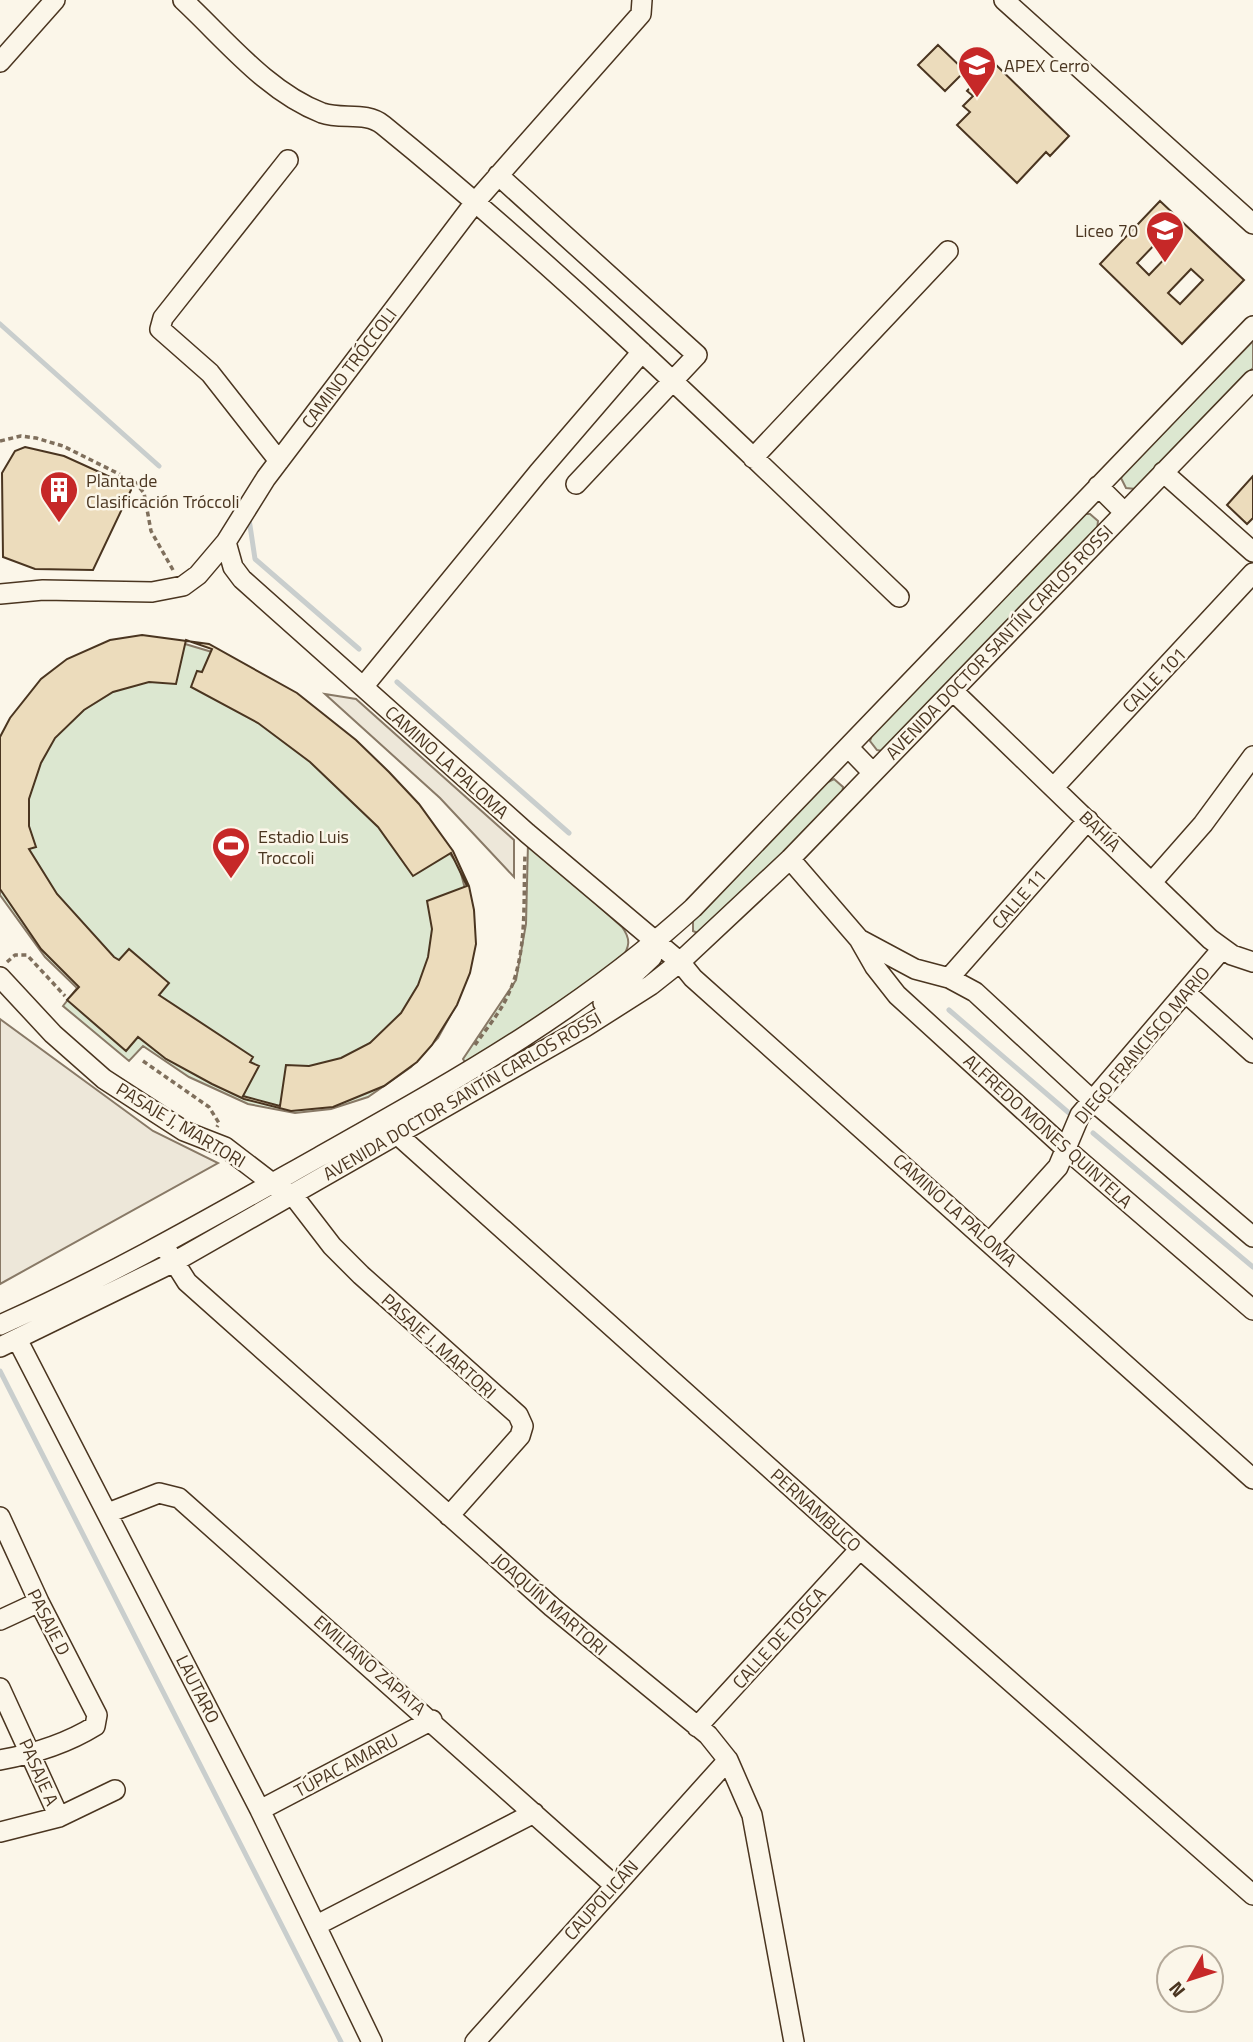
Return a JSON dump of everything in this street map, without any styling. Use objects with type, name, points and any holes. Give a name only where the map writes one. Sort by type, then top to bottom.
[{"type":"street","points":[[0,62],[55,0]]},
{"type":"street","points":[[183,0],[278,89],[324,113],[375,119],[476,201],[642,352],[899,597]]},
{"type":"street","points":[[1004,0],[1253,224]]},
{"type":"street","name":"CAMINO TRÓCCOLI","points":[[190,580],[226,542],[243,509],[476,201],[642,7]]},
{"type":"street","points":[[279,461],[210,373],[160,329],[163,318],[288,160]]},
{"type":"street","points":[[498,174],[697,355],[576,484]]},
{"type":"street","points":[[753,458],[948,251]]},
{"type":"street","name":"AVENIDA DOCTOR SANTÍN CARLOS ROSSI","points":[[9,1343],[169,1254],[292,1194],[463,1076],[561,1015],[655,943],[694,908],[1253,326]]},
{"type":"street","points":[[363,687],[538,473],[642,352]]},
{"type":"street","name":"AVENIDA DOCTOR SANTÍN CARLOS ROSSI","points":[[0,1325],[169,1254],[272,1184],[390,1128],[585,1027],[651,985],[680,962],[790,859],[1253,380]]},
{"type":"street","points":[[1163,472],[1253,552]]},
{"type":"street","name":"AVENIDA DOCTOR SANTÍN CARLOS ROSSI","points":[[1098,486],[1124,512]]},
{"type":"street","name":"CAMINO LA PALOMA","points":[[226,542],[233,567],[242,579],[527,833],[680,962],[693,978],[1253,1479]]},
{"type":"street","name":"CALLE 101","points":[[1055,786],[1253,573]]},
{"type":"street","points":[[0,594],[43,590],[152,592],[220,574],[242,579]]},
{"type":"street","name":"BAHÍA","points":[[953,691],[1222,949],[1253,962]]},
{"type":"street","name":"AVENIDA DOCTOR SANTÍN CARLOS ROSSI","points":[[848,747],[873,773]]},
{"type":"street","points":[[1152,882],[1203,824],[1253,756]]},
{"type":"street","name":"CALLE 11","points":[[949,978],[1088,820]]},
{"type":"street","name":"ALFREDO MONES QUINTELA","points":[[790,859],[859,939],[875,967],[897,995],[1066,1149],[1253,1310]]},
{"type":"street","name":"ALFREDO MONES QUINTELA","points":[[859,939],[915,969],[949,978],[975,992],[1093,1101],[1253,1237]]},
{"type":"street","points":[[585,1027],[595,1009],[648,963],[655,943]]},
{"type":"street","name":"DIEGO FRANCISCO MARIO","points":[[990,1242],[1043,1186],[1066,1149],[1076,1123],[1222,949]]},
{"type":"street","name":"PASAJE J, MARTORI","points":[[0,977],[53,1034],[104,1079],[184,1131],[225,1147],[272,1184]]},
{"type":"street","points":[[1185,992],[1253,1053]]},
{"type":"street","name":"PERNAMBUCO","points":[[390,1128],[860,1549],[1251,1888]]},
{"type":"street","name":"PASAJE J. MARTORI","points":[[272,1184],[292,1194],[332,1246],[517,1415],[523,1426],[520,1436],[449,1516]]},
{"type":"street","name":"JOAQUÍN MARTORI","points":[[169,1254],[187,1282],[552,1606],[697,1727],[728,1760],[746,1800],[758,1838],[794,2042]]},
{"type":"street","name":"LAUTARO","points":[[9,1343],[108,1513],[260,1810],[372,2042]]},
{"type":"street","name":"EMILIANO ZAPATA","points":[[108,1513],[159,1493],[179,1499],[432,1720],[614,1885]]},
{"type":"street","name":"PASAJE D","points":[[0,1517],[38,1602],[97,1715],[96,1727],[32,1754]]},
{"type":"street","name":"CALLE DE TOSCA","points":[[697,1727],[860,1549]]},
{"type":"street","points":[[0,1620],[38,1602]]},
{"type":"street","name":"PASAJE A","points":[[0,1688],[59,1817]]},
{"type":"street","name":"TÚPAC AMARU","points":[[260,1810],[432,1720]]},
{"type":"street","points":[[0,1760],[32,1754]]},
{"type":"street","name":"CAUPOLICÁN","points":[[475,2042],[728,1760]]},
{"type":"street","points":[[0,1832],[59,1817],[115,1790]]},
{"type":"street","points":[[317,1926],[534,1813]]},
{"type":"path","points":[[0,441],[21,436],[63,446],[135,482],[144,493],[151,531],[190,580]]},
{"type":"path","points":[[463,1076],[468,1055],[507,999],[515,978],[522,935],[527,833]]},
{"type":"path","points":[[0,968],[15,956],[27,955],[65,996]]},
{"type":"path","points":[[144,1061],[209,1107],[219,1122],[211,1142]]},
{"type":"green space","points":[[1253,341],[1253,368],[1136,489],[1126,488],[1121,478],[1124,473]]},
{"type":"green space","points":[[1085,514],[1090,514],[1098,521],[1097,530],[882,751],[877,750],[870,741],[872,735]]},
{"type":"green space","name":"Estadio Luis Troccoli","points":[[175,641],[212,652],[403,791],[459,866],[473,919],[455,1007],[438,1038],[411,1067],[368,1097],[331,1109],[295,1113],[248,1104],[189,1077],[143,1046],[129,1061],[63,1006],[77,988],[45,957],[0,895],[0,741]]},
{"type":"green space","points":[[834,779],[843,787],[842,795],[700,934],[693,931],[693,918],[826,783]]},
{"type":"green space","points":[[528,843],[622,927],[627,935],[628,947],[621,959],[467,1065],[463,1059],[516,980],[526,924]]},
{"type":"shaded area","points":[[325,694],[356,699],[514,840],[514,877],[440,798]]},
{"type":"shaded area","points":[[0,1019],[153,1131],[218,1163],[0,1284]]},
{"type":"building","points":[[938,45],[965,71],[945,91],[918,65]]},
{"type":"building","points":[[991,60],[1069,136],[1050,156],[1046,152],[1017,183],[957,125],[970,112],[963,106],[973,96],[967,91],[976,81],[973,78]]},
{"type":"building","points":[[1160,201],[1244,280],[1182,344],[1100,264]],"holes":[[[1160,239],[1172,251],[1149,275],[1137,263]],[[1191,269],[1203,280],[1180,304],[1168,293]]]},
{"type":"building","name":"Planta de Clasificación Tróccoli","points":[[25,447],[64,456],[128,485],[131,490],[93,570],[35,569],[3,557],[2,473],[15,451]]},
{"type":"building","points":[[1253,476],[1253,518],[1247,524],[1227,505]]},
{"type":"building","points":[[142,635],[186,641],[176,684],[149,682],[113,692],[84,710],[55,738],[41,763],[29,799],[29,826],[36,847],[29,849],[57,894],[114,957],[119,960],[129,949],[169,983],[159,995],[253,1057],[250,1062],[259,1066],[243,1096],[280,1106],[286,1065],[309,1066],[341,1058],[370,1043],[401,1013],[418,985],[428,957],[432,929],[427,901],[467,886],[451,853],[413,876],[378,827],[310,762],[258,723],[191,687],[197,671],[202,672],[212,649],[190,641],[209,644],[297,693],[356,740],[419,804],[453,851],[469,886],[474,910],[476,944],[470,973],[457,1005],[432,1045],[417,1062],[384,1086],[333,1107],[291,1111],[244,1099],[166,1059],[138,1037],[126,1051],[67,1000],[79,987],[41,949],[0,889],[0,737],[10,718],[41,679],[67,659],[110,640]]},
{"type":"waterway","points":[[0,324],[159,466]]},
{"type":"waterway","points":[[249,519],[255,559],[359,649]]},
{"type":"waterway","points":[[397,682],[569,833]]},
{"type":"waterway","points":[[949,1010],[1069,1113]]},
{"type":"waterway","points":[[1093,1133],[1253,1267]]},
{"type":"waterway","points":[[0,1371],[341,2042]]},
{"type":"place","name":"APEX Cerro","points":[[977,99]]},
{"type":"place","name":"Liceo 70","points":[[1165,264]]},
{"type":"place","name":"Planta de Clasificación Tróccoli","points":[[59,524]]},
{"type":"place","name":"Estadio Luis Troccoli","points":[[231,880]]}]
